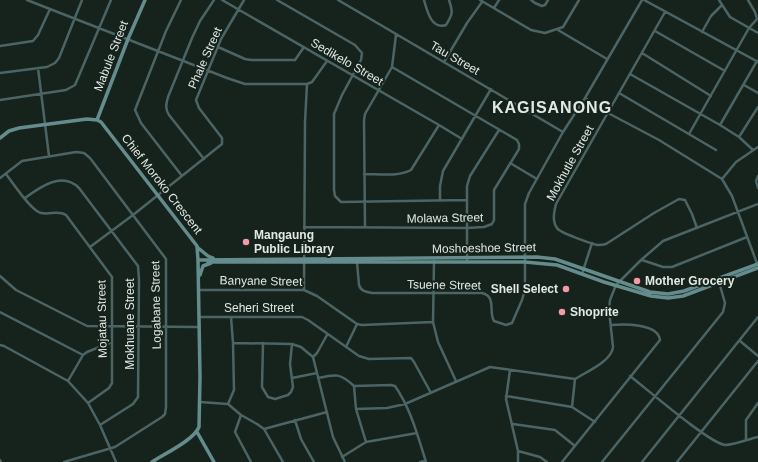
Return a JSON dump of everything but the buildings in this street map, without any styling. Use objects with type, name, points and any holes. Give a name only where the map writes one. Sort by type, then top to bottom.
[{"type":"street","points":[[27,0],[207,71],[245,84],[307,84],[312,82],[327,61]]},
{"type":"street","points":[[0,73],[38,68],[51,65],[57,61],[82,0]]},
{"type":"street","points":[[0,100],[66,90],[76,85],[111,0]]},
{"type":"street","name":"Mabule Street","points":[[97,120],[128,39],[145,0]]},
{"type":"street","points":[[181,0],[157,50],[136,105],[136,114],[141,123],[182,176]]},
{"type":"street","points":[[204,159],[169,115],[166,108],[168,97],[182,61],[200,21],[214,0]]},
{"type":"street","name":"Sedikelo Street","points":[[222,0],[462,139]]},
{"type":"street","name":"Phale Street","points":[[90,247],[220,146],[222,138],[196,103],[207,71],[218,47],[244,0]]},
{"type":"street","points":[[277,0],[355,45],[362,53],[361,60],[342,95],[334,114],[335,196],[341,202],[466,200]]},
{"type":"street","name":"Tau Street","points":[[338,0],[563,132]]},
{"type":"street","points":[[424,0],[430,18],[434,23],[442,26],[446,25],[452,15],[453,10],[449,0]]},
{"type":"street","points":[[494,8],[499,0]]},
{"type":"street","points":[[531,0],[542,6],[545,5],[548,0]]},
{"type":"street","points":[[444,62],[481,1],[531,30],[545,33],[558,30],[563,27],[579,0]]},
{"type":"street","points":[[643,0],[757,62],[720,125]]},
{"type":"street","name":"Tsuene Street","points":[[357,262],[359,285],[360,288],[365,291],[372,293],[485,293],[491,302],[491,316],[494,321],[496,323],[508,325],[512,323],[525,290],[525,204],[529,193],[563,132],[643,0]]},
{"type":"street","points":[[719,0],[730,17],[758,33]]},
{"type":"street","points":[[689,134],[749,28],[757,19],[757,14],[748,0]]},
{"type":"street","points":[[702,32],[711,16],[722,6]]},
{"type":"street","points":[[0,46],[33,41],[38,35],[50,9]]},
{"type":"street","name":"Mokhutle Street","points":[[665,12],[556,204],[554,211],[554,223],[559,231],[599,245],[606,244],[654,213],[679,199],[685,200],[697,228]]},
{"type":"street","points":[[558,30],[607,60]]},
{"type":"street","points":[[654,31],[725,71]]},
{"type":"street","points":[[365,227],[364,120],[365,114],[392,67],[396,35]]},
{"type":"street","points":[[218,47],[245,59],[295,60],[304,47]]},
{"type":"street","points":[[642,53],[711,96]]},
{"type":"street","name":"Molawa Street","points":[[304,227],[467,228],[484,227],[492,224],[494,220],[494,190],[519,149],[517,140],[392,67]]},
{"type":"street","points":[[38,68],[50,156]]},
{"type":"street","points":[[630,74],[740,137],[753,150]]},
{"type":"street","points":[[304,290],[305,122],[307,84]]},
{"type":"street","points":[[744,85],[758,93]]},
{"type":"street","points":[[440,201],[441,175],[491,89]]},
{"type":"street","points":[[619,93],[716,150]]},
{"type":"street","points":[[585,98],[608,113],[659,140],[722,179],[727,185],[758,265]]},
{"type":"street","points":[[740,137],[758,107]]},
{"type":"street","points":[[0,138],[9,131],[14,130],[87,119],[97,120]]},
{"type":"street","name":"Chief Moroko Crescent","points":[[97,120],[104,126],[197,246],[200,402],[199,427],[197,432]]},
{"type":"street","points":[[364,174],[400,173],[411,170],[439,125]]},
{"type":"street","points":[[467,260],[467,186],[470,176],[499,130]]},
{"type":"street","points":[[722,179],[736,162],[758,147]]},
{"type":"street","name":"Logabane Street","points":[[0,178],[22,161],[76,152],[84,153],[88,155],[166,259],[165,414],[120,444],[64,462]]},
{"type":"street","points":[[510,163],[537,179]]},
{"type":"street","name":"Mojatau Street","points":[[6,174],[35,211],[46,214],[60,212],[66,215],[112,276],[112,384],[88,403]]},
{"type":"street","points":[[758,176],[756,181],[758,188]]},
{"type":"street","name":"Mokhuane Street","points":[[25,198],[48,183],[60,181],[71,182],[79,188],[138,266],[138,400],[100,425]]},
{"type":"street","points":[[356,409],[387,408],[405,404],[490,367],[575,379],[611,355],[613,347],[609,307],[616,285],[641,260],[662,242],[758,204]]},
{"type":"street","points":[[641,260],[663,267],[672,267],[747,237]]},
{"type":"street","points":[[582,274],[592,243]]},
{"type":"street","points":[[197,246],[216,261]]},
{"type":"street","name":"Moshoeshoe Street","points":[[467,260],[525,257],[555,259],[650,292],[668,294],[684,291],[717,278],[758,265]]},
{"type":"street","points":[[434,260],[433,322],[438,342],[456,381]]},
{"type":"street","name":"Moshoeshoe Street","points":[[305,261],[357,262],[434,260]]},
{"type":"street","name":"Moshoeshoe Street","points":[[198,261],[467,260],[550,263],[651,296],[668,298],[686,295],[719,283],[758,265]]},
{"type":"street","points":[[198,280],[204,266],[216,261]]},
{"type":"street","points":[[0,276],[16,290],[82,325],[93,327],[199,327]]},
{"type":"street","points":[[602,462],[723,312],[725,303],[717,278]]},
{"type":"street","name":"Banyane Street","points":[[199,290],[304,290],[317,296],[357,324]]},
{"type":"street","points":[[0,312],[83,355]]},
{"type":"street","name":"Seheri Street","points":[[199,317],[302,317],[346,347],[355,355],[364,358],[411,358],[431,393]]},
{"type":"street","points":[[228,404],[234,390],[231,317]]},
{"type":"street","points":[[642,462],[758,317]]},
{"type":"street","points":[[346,347],[357,324],[433,322]]},
{"type":"street","points":[[562,462],[659,341],[659,337],[656,333],[639,325],[611,324]]},
{"type":"street","points":[[313,356],[317,353],[327,335]]},
{"type":"street","points":[[740,341],[758,356]]},
{"type":"street","points":[[68,381],[83,355],[112,342]]},
{"type":"street","points":[[233,343],[292,344],[301,347],[313,356],[333,437],[345,462]]},
{"type":"street","points":[[263,343],[262,387],[268,397],[275,399],[288,395],[293,389],[290,364],[292,344]]},
{"type":"street","points":[[0,345],[68,381],[88,403],[100,425],[116,462]]},
{"type":"street","points":[[677,462],[758,360]]},
{"type":"street","points":[[510,370],[506,396],[518,451],[518,462]]},
{"type":"street","points":[[292,378],[317,373]]},
{"type":"street","points":[[318,378],[337,375],[342,376],[354,386],[394,385],[405,404],[417,433],[425,461],[420,462]]},
{"type":"street","points":[[630,376],[701,432],[724,444],[758,437]]},
{"type":"street","points":[[572,406],[575,379]]},
{"type":"street","points":[[354,386],[356,409],[366,442]]},
{"type":"street","points":[[506,396],[572,406],[595,422]]},
{"type":"street","points":[[200,402],[228,404],[241,415],[253,421],[264,429],[283,462]]},
{"type":"street","points":[[746,440],[746,420],[758,403]]},
{"type":"street","points":[[264,429],[327,412]]},
{"type":"street","points":[[241,415],[234,432],[251,462]]},
{"type":"street","points":[[295,420],[301,438],[314,462]]},
{"type":"street","points":[[513,424],[555,430],[575,446]]},
{"type":"street","points":[[152,462],[197,432],[214,462]]},
{"type":"street","points":[[342,457],[366,442],[417,433]]},
{"type":"street","points":[[518,451],[540,458],[547,462]]},
{"type":"place","name":"Mangaung Public Library","points":[[246,242]]},
{"type":"place","name":"Mother Grocery","points":[[637,281]]},
{"type":"place","name":"Shell Select","points":[[566,289]]},
{"type":"place","name":"Shoprite","points":[[562,312]]},
{"type":"district","name":"KAGISANONG","points":[[552,107]]}]
